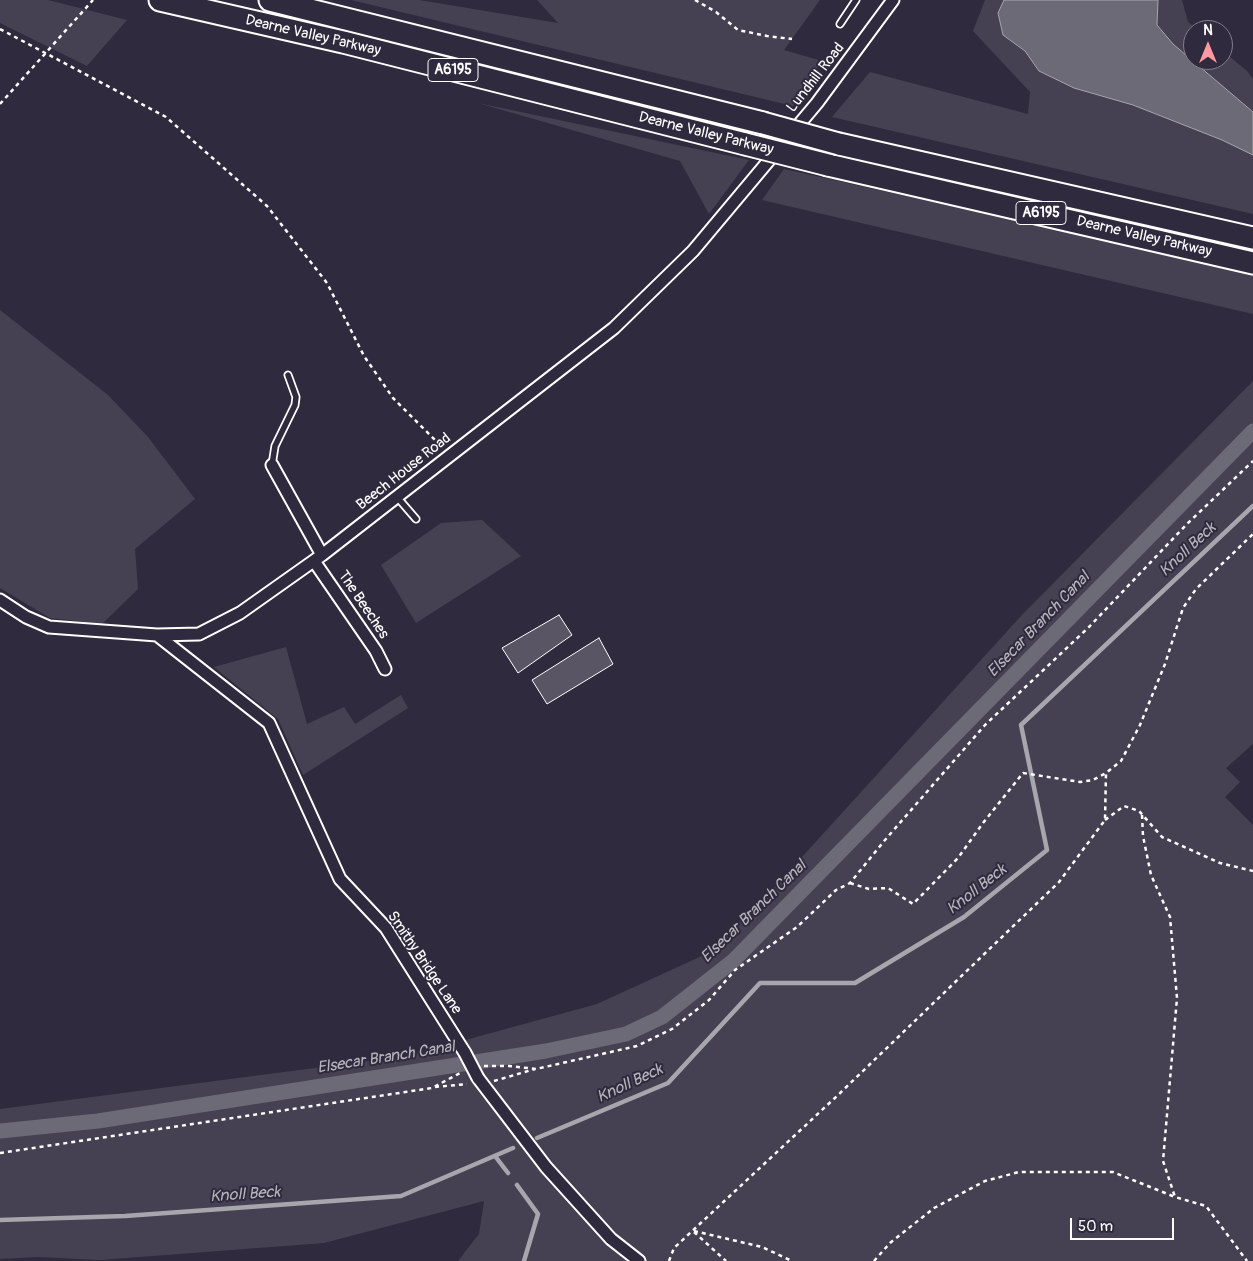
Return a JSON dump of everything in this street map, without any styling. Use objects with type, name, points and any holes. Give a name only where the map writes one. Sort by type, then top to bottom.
[{"type":"highway","name":"Dearne Valley Parkway","points":[[160,0],[343,42],[828,165],[1253,263]]},
{"type":"highway","name":"Dearne Valley Parkway","points":[[270,0],[839,144],[1253,238]]},
{"type":"street","name":"Lundhill Road","points":[[759,172],[817,103],[889,2]]},
{"type":"street","name":"Beech House Road","points":[[0,600],[26,617],[49,627],[157,635],[199,634],[240,613],[318,558],[614,328],[693,251],[759,172]]},
{"type":"street","name":"The Beeches","points":[[272,465],[318,558],[376,651],[385,669]]},
{"type":"street","name":"Smithy Bridge Lane","points":[[157,635],[269,722],[340,879],[386,928],[465,1053],[546,1167],[611,1239],[639,1261]]},
{"type":"lane","points":[[840,24],[856,0]]},
{"type":"lane","points":[[272,465],[275,446],[294,406],[296,397],[288,375]]},
{"type":"lane","points":[[397,497],[416,520]]},
{"type":"path","points":[[0,104],[44,52],[93,0]]},
{"type":"path","points":[[695,0],[716,12],[738,30],[792,39]]},
{"type":"path","points":[[0,30],[166,117],[267,206],[327,283],[364,356],[393,398],[450,455]]},
{"type":"path","points":[[480,1072],[490,1065],[536,1069],[564,1063],[637,1046],[672,1030],[709,1000],[735,970],[797,926],[836,890],[850,883],[985,725],[1088,628],[1187,524],[1253,461]]},
{"type":"path","points":[[850,883],[870,889],[888,888],[913,904],[958,858],[1023,773],[1080,782],[1093,780],[1121,762],[1140,725],[1166,664],[1183,608],[1196,590],[1253,534]]},
{"type":"path","points":[[1106,773],[1106,820]]},
{"type":"path","points":[[669,1261],[674,1248],[837,1096],[1059,882],[1106,820],[1124,806],[1139,811],[1162,837],[1220,863],[1253,870]]},
{"type":"path","points":[[1142,815],[1143,836],[1151,875],[1170,917],[1174,962],[1177,998],[1163,1161],[1175,1197]]},
{"type":"path","points":[[0,1153],[432,1088],[464,1070]]},
{"type":"path","points":[[874,1261],[890,1243],[934,1208],[985,1181],[1018,1172],[1113,1172],[1175,1197],[1206,1206],[1247,1261]]},
{"type":"path","points":[[692,1231],[726,1261]]},
{"type":"path","points":[[692,1231],[762,1247],[792,1261]]},
{"type":"shaded area","points":[[0,0],[48,0],[127,20],[87,66],[0,23]]},
{"type":"shaded area","points":[[351,0],[419,0],[558,23],[537,0],[820,0],[784,50],[822,61],[793,106]]},
{"type":"shaded area","points":[[985,0],[1004,0],[998,13],[1003,35],[1025,51],[1039,71],[1074,88],[1133,105],[1222,140],[1253,155],[1253,214],[832,117],[870,72],[1028,114],[1030,92],[973,31]]},
{"type":"shaded area","points":[[1004,0],[1158,0],[1157,25],[1183,52],[1183,70],[1204,70],[1253,112],[1253,155],[1222,140],[1133,105],[1074,88],[1039,71],[1025,51],[1003,35],[998,13]]},
{"type":"shaded area","points":[[1158,0],[1182,0],[1187,20],[1183,20],[1183,52],[1173,44],[1157,25]]},
{"type":"shaded area","points":[[1233,59],[1247,71],[1253,79],[1253,112],[1204,70],[1233,70]]},
{"type":"shaded area","points":[[478,103],[749,160],[709,214],[680,161]]},
{"type":"shaded area","points":[[784,169],[1253,273],[1253,314],[762,200]]},
{"type":"shaded area","points":[[0,310],[108,395],[148,437],[195,499],[135,549],[138,589],[102,624],[50,618],[0,588]]},
{"type":"shaded area","points":[[1253,381],[1253,744],[1226,768],[1240,782],[1225,797],[1253,825],[1253,1261],[458,1261],[479,1234],[484,1201],[324,1243],[100,1260],[38,1257],[0,1259],[0,1109],[407,1056],[597,1004],[706,954],[773,889],[1020,617]]},
{"type":"shaded area","points":[[482,520],[521,556],[416,623],[381,565],[441,523]]},
{"type":"shaded area","points":[[286,647],[307,724],[344,707],[355,724],[401,695],[408,708],[303,775],[278,719],[214,667]]},
{"type":"building","points":[[559,615],[572,635],[518,673],[502,648]]},
{"type":"building","points":[[599,638],[613,664],[547,704],[532,680]]},
{"type":"waterway","name":"Elsecar Branch Canal","points":[[0,1131],[98,1121],[546,1051],[626,1034],[662,1017],[733,961],[1253,431]]},
{"type":"waterway","name":"Knoll Beck","points":[[537,1138],[668,1083],[760,983],[855,983],[964,917],[1047,850],[1021,725],[1253,506]]},
{"type":"waterway","name":"Knoll Beck","points":[[0,1220],[125,1216],[401,1196],[513,1148]]},
{"type":"waterway","points":[[495,1156],[508,1173]]},
{"type":"waterway","points":[[517,1185],[538,1214],[524,1261]]}]
